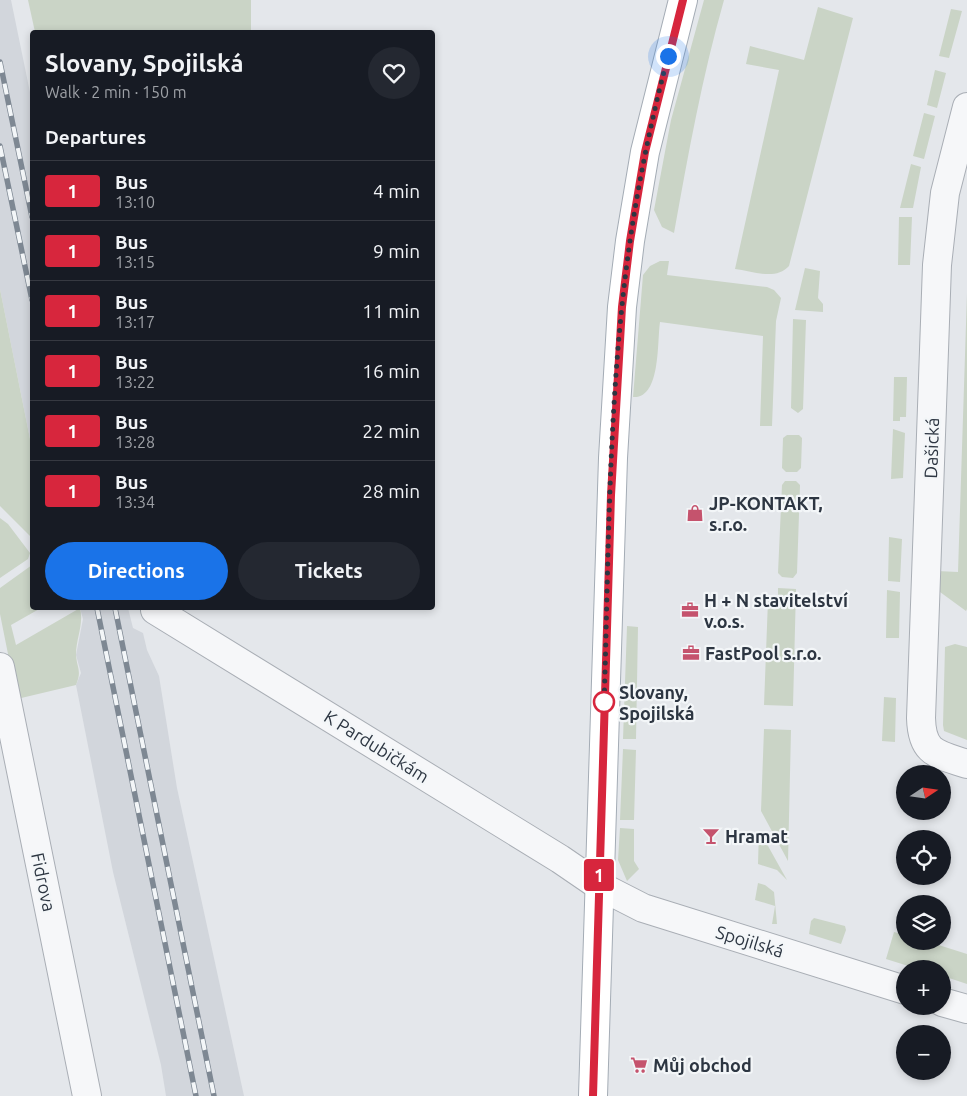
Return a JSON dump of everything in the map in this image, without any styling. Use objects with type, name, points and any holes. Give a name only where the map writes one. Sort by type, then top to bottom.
[{"type":"main road","points":[[593,1096],[612,467],[622,307],[643,160],[683,0]]},
{"type":"street","name":"Dašická","points":[[967,107],[945,193],[936,265],[921,718],[924,741],[929,749],[938,755],[967,764]]},
{"type":"street","name":"K Pardubičkám","points":[[154,610],[552,853],[598,885]]},
{"type":"street","name":"Fidrova","points":[[0,668],[87,1096]]},
{"type":"street","name":"Spojilská","points":[[598,885],[643,908],[896,987]]},
{"type":"street","points":[[951,1005],[967,1009]]},
{"type":"shaded area","points":[[0,0],[11,0],[30,92],[30,439],[0,289]]},
{"type":"shaded area","points":[[81,610],[128,610],[133,628],[143,633],[147,650],[159,676],[177,788],[244,1096],[166,1096],[161,1065],[113,872],[76,685],[81,673],[76,655],[83,619]]},
{"type":"green space","points":[[28,0],[251,0],[251,30],[35,30]]},
{"type":"green space","points":[[704,0],[724,0],[702,87],[674,233],[662,227],[654,210],[671,120]]},
{"type":"green space","points":[[818,7],[853,18],[789,266],[784,271],[771,274],[735,269],[779,70],[746,64],[750,46],[804,60]]},
{"type":"green space","points":[[951,9],[962,11],[949,58],[939,56]]},
{"type":"green space","points":[[935,70],[946,73],[937,108],[927,105]]},
{"type":"green space","points":[[924,113],[935,116],[924,159],[913,156]]},
{"type":"green space","points":[[911,164],[921,167],[913,208],[900,208]]},
{"type":"green space","points":[[899,217],[912,217],[910,265],[898,265]]},
{"type":"green space","points":[[660,261],[669,261],[667,275],[767,287],[774,290],[781,298],[776,321],[772,426],[760,426],[763,336],[660,322],[658,355],[653,379],[649,389],[642,395],[633,397],[643,275],[650,266]]},
{"type":"green space","points":[[805,268],[820,271],[818,298],[823,304],[823,312],[795,310]]},
{"type":"green space","points":[[0,289],[30,439],[30,536],[0,506]]},
{"type":"green space","points":[[967,293],[966,611],[940,592],[937,571],[958,572]]},
{"type":"green space","points":[[793,319],[806,320],[803,409],[798,413],[791,408]]},
{"type":"green space","points":[[894,377],[907,377],[906,417],[900,417],[900,421],[893,421]]},
{"type":"green space","points":[[893,429],[905,433],[903,478],[891,479]]},
{"type":"green space","points":[[787,435],[799,435],[802,438],[801,468],[797,472],[786,472],[782,468],[783,438]]},
{"type":"green space","points":[[785,481],[796,481],[800,485],[797,573],[793,578],[782,577],[778,573],[782,485]]},
{"type":"green space","points":[[0,518],[8,524],[30,553],[28,559],[0,578]]},
{"type":"green space","points":[[889,537],[902,539],[900,582],[888,581]]},
{"type":"green space","points":[[30,566],[30,610],[37,610],[11,625],[16,645],[77,610],[80,610],[81,620],[76,655],[79,676],[76,685],[17,699],[0,614],[0,588]]},
{"type":"green space","points":[[778,588],[796,589],[793,706],[764,705],[768,600],[778,600]]},
{"type":"green space","points":[[887,590],[900,592],[899,638],[886,638]]},
{"type":"green space","points":[[627,626],[638,627],[636,739],[623,739]]},
{"type":"green space","points":[[955,644],[967,647],[967,740],[944,731],[943,725],[945,647]]},
{"type":"green space","points":[[884,697],[896,698],[895,742],[882,741]]},
{"type":"green space","points":[[764,729],[791,730],[788,861],[761,811]]},
{"type":"green space","points":[[623,749],[636,750],[634,820],[620,820]]},
{"type":"green space","points":[[620,828],[634,829],[634,861],[639,869],[627,881],[618,860]]},
{"type":"green space","points":[[759,830],[787,880],[777,870],[758,864]]},
{"type":"green space","points":[[758,883],[765,885],[774,892],[777,924],[772,924],[775,906],[755,900]]},
{"type":"green space","points":[[814,918],[845,926],[846,930],[841,944],[809,934],[811,921]]},
{"type":"green space","points":[[894,932],[896,933],[896,950],[951,949],[967,954],[967,984],[951,979],[951,960],[896,960],[896,962],[886,959]]},
{"type":"railway","points":[[0,62],[30,207]]},
{"type":"railway","points":[[0,146],[30,290]]},
{"type":"railway","points":[[97,610],[196,1096]]},
{"type":"railway","points":[[115,610],[214,1096]]},
{"type":"bus line","name":"1","points":[[593,1096],[594,1003],[611,495],[622,307],[630,241],[645,152],[683,0]]},
{"type":"place","name":"JP-KONTAKT, s.r.o.","points":[[695,513]]},
{"type":"place","name":"H + N stavitelství v.o.s.","points":[[690,610]]},
{"type":"place","name":"FastPool s.r.o.","points":[[691,653]]},
{"type":"place","name":"Slovany, Spojilská","points":[[604,702]]},
{"type":"place","name":"Hramat","points":[[711,836]]},
{"type":"place","name":"Můj obchod","points":[[639,1065]]},
{"type":"route","points":[[604,702],[604,705],[615,406],[622,307],[639,184],[668,56]]}]
